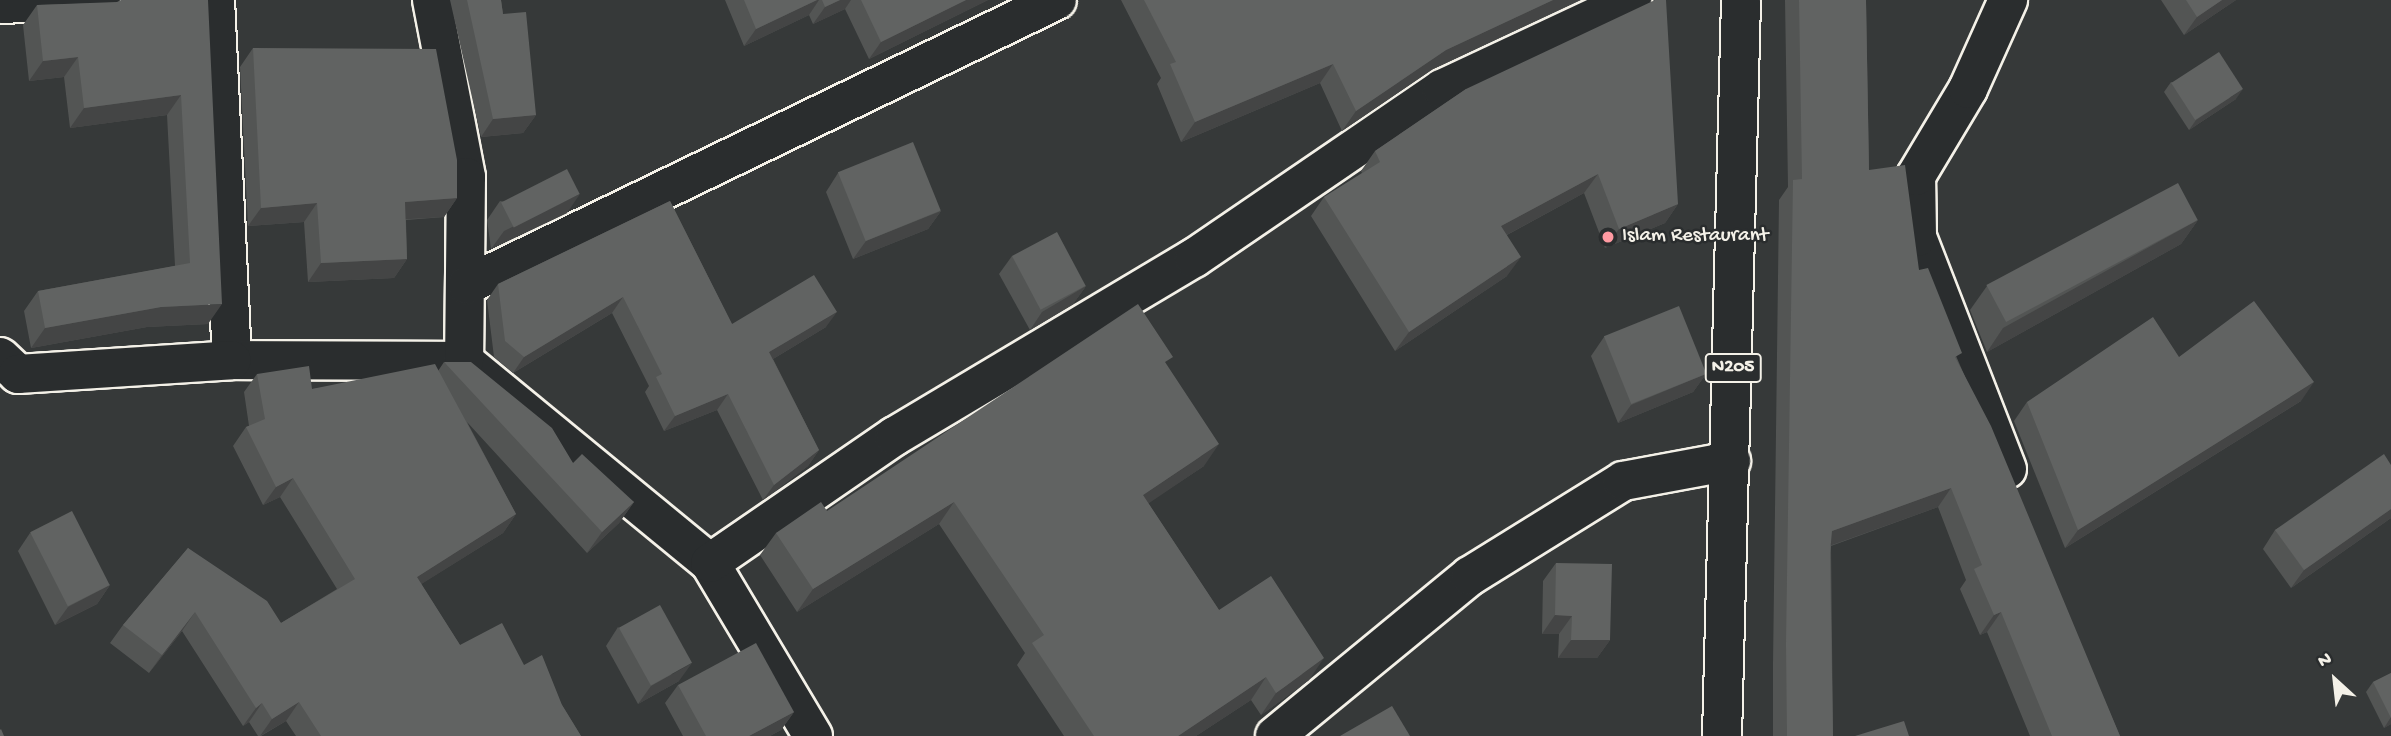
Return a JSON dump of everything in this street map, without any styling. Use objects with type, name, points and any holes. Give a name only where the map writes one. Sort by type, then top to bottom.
[{"type":"main road","points":[[0,4],[102,0]]},
{"type":"main road","points":[[215,0],[232,360]]},
{"type":"main road","points":[[432,0],[466,177],[467,285],[464,362]]},
{"type":"main road","points":[[467,285],[1057,0]]},
{"type":"main road","points":[[710,563],[895,436],[1194,258],[1442,89],[1632,0]]},
{"type":"main road","name":"N205","points":[[1722,736],[1741,0]]},
{"type":"main road","points":[[2008,0],[1968,89],[1916,176],[1917,237],[2020,501]]},
{"type":"main road","points":[[0,357],[18,374],[232,360],[464,362],[710,563],[815,736]]},
{"type":"main road","points":[[1275,736],[1470,576],[1623,481],[1731,461]]},
{"type":"building","points":[[121,0],[208,0],[222,304],[161,307],[45,328],[38,291],[190,263],[181,95],[84,108],[78,57],[43,61],[37,5]]},
{"type":"building","points":[[467,0],[501,0],[503,14],[526,12],[536,115],[493,119]]},
{"type":"building","points":[[744,0],[817,0],[756,29]]},
{"type":"building","points":[[822,0],[840,0],[825,7]]},
{"type":"building","points":[[861,0],[966,0],[881,42]]},
{"type":"building","points":[[1144,0],[1553,0],[1446,50],[1356,111],[1333,64],[1195,122],[1170,64],[1176,62]]},
{"type":"building","points":[[1655,0],[1666,0],[1678,204],[1619,229],[1598,174],[1501,226],[1521,257],[1409,332],[1324,197],[1380,162],[1375,151],[1466,89]]},
{"type":"building","points":[[1799,0],[1866,0],[1869,170],[1905,165],[1919,270],[1928,268],[1962,353],[1955,357],[1991,426],[2120,736],[2052,736],[2001,612],[1994,615],[1974,569],[1982,565],[1951,488],[1832,531],[1830,553],[1833,736],[1787,736],[1793,180],[1802,179]]},
{"type":"building","points":[[2186,0],[2222,0],[2197,17]]},
{"type":"building","points":[[253,48],[436,49],[457,160],[457,198],[405,202],[407,259],[321,263],[317,203],[261,208]]},
{"type":"building","points":[[2219,52],[2243,89],[2195,120],[2171,83]]},
{"type":"building","points":[[913,142],[941,211],[866,241],[838,172]]},
{"type":"building","points":[[567,169],[580,194],[514,228],[501,203]]},
{"type":"building","points":[[2178,183],[2198,220],[2006,322],[1986,285]]},
{"type":"building","points":[[670,201],[732,324],[814,275],[837,312],[769,352],[819,450],[774,485],[728,394],[675,416],[656,377],[662,374],[623,297],[524,357],[505,341],[498,284]]},
{"type":"building","points":[[1057,232],[1086,286],[1041,310],[1012,256]]},
{"type":"building","points":[[2254,301],[2314,382],[2078,530],[2027,402],[2153,317],[2179,357]]},
{"type":"building","points":[[1138,304],[1173,357],[1165,362],[1219,444],[1143,495],[1219,610],[1271,576],[1324,658],[1276,693],[1266,677],[1178,736],[1094,736],[1032,643],[1044,635],[954,502],[813,589],[776,533],[821,502],[827,511]]},
{"type":"building","points":[[1679,306],[1706,374],[1631,404],[1604,336]]},
{"type":"building","points":[[444,362],[471,362],[552,428],[573,463],[582,454],[634,502],[602,532]]},
{"type":"building","points":[[435,364],[516,514],[417,577],[460,645],[502,623],[524,665],[542,655],[562,705],[581,736],[321,736],[299,702],[272,719],[262,703],[256,708],[195,612],[162,655],[123,625],[188,548],[267,601],[281,623],[355,579],[293,478],[276,487],[246,427],[265,419],[257,374],[309,366],[312,389]]},
{"type":"building","points":[[2384,454],[2391,465],[2391,509],[2304,570],[2275,530]]},
{"type":"building","points":[[72,511],[110,585],[68,606],[30,532]]},
{"type":"building","points":[[1556,563],[1612,564],[1610,640],[1571,640],[1572,616],[1555,615]]},
{"type":"building","points":[[660,605],[692,663],[651,686],[619,628]]},
{"type":"building","points":[[756,643],[794,712],[749,736],[706,736],[678,685]]},
{"type":"building","points":[[2391,673],[2391,718],[2373,682]]},
{"type":"building","points":[[1392,706],[1410,736],[1340,736]]},
{"type":"building","points":[[1904,721],[1909,736],[1855,736]]},
{"type":"place","name":"Islam Restaurant","points":[[1608,237]]}]
